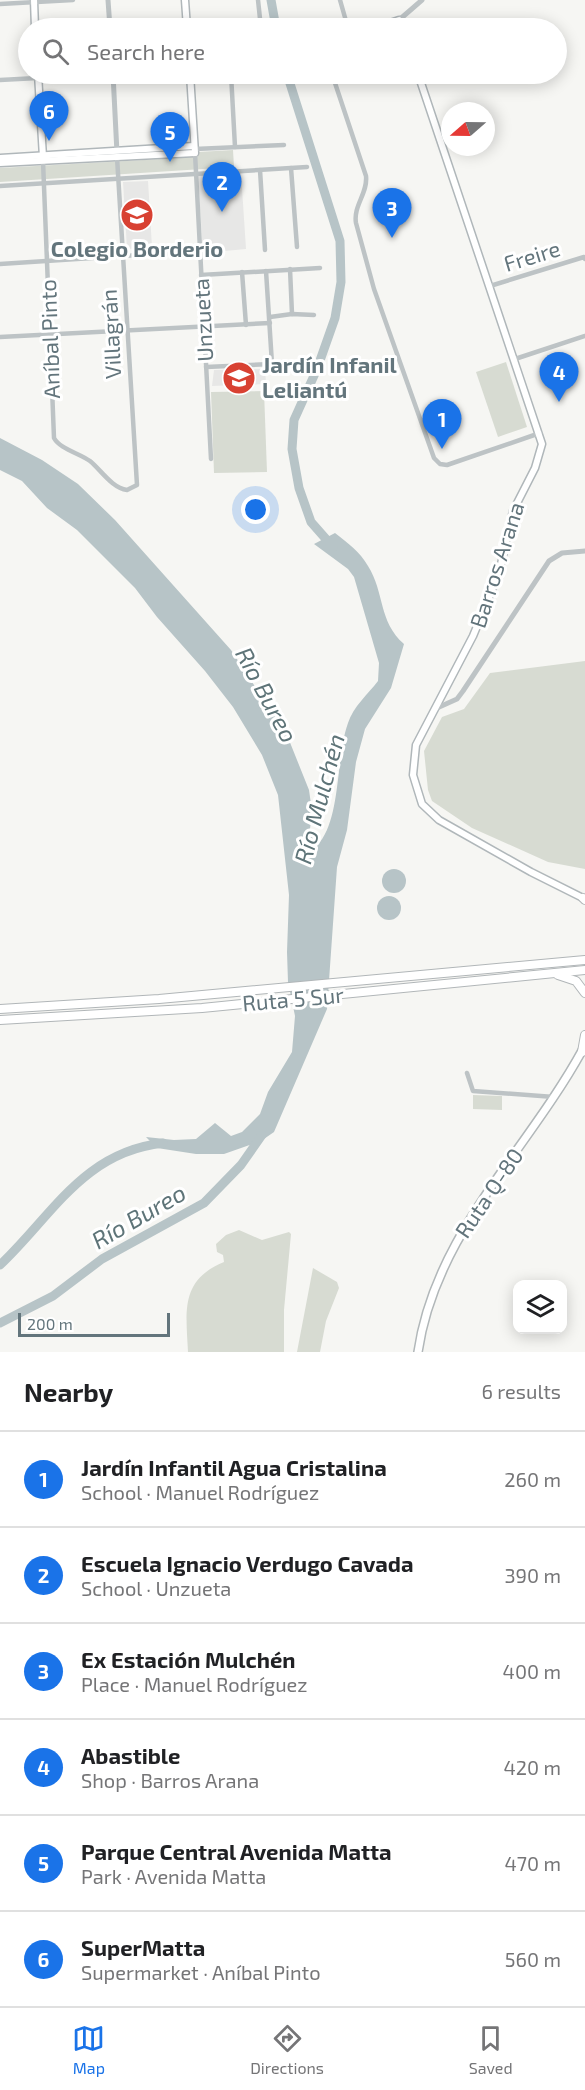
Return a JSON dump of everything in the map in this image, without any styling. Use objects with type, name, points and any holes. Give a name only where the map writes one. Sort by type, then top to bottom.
[{"type":"highway","points":[[559,962],[585,954]]},
{"type":"highway","name":"Ruta 5 Sur","points":[[0,1009],[235,992],[585,960]]},
{"type":"highway","name":"Ruta 5 Sur","points":[[0,1020],[122,1014],[242,1004],[585,970]]},
{"type":"highway","points":[[550,974],[573,979],[585,993]]},
{"type":"highway","points":[[583,1049],[585,1035]]},
{"type":"main road","points":[[185,0],[186,18]]},
{"type":"main road","points":[[34,1],[35,18]]},
{"type":"main road","name":"Aníbal Pinto","points":[[38,84],[43,158]]},
{"type":"main road","name":"Unzueta","points":[[191,84],[195,149]]},
{"type":"main road","name":"Barros Arana","points":[[421,84],[540,433],[541,453],[513,511],[494,586],[466,654],[419,738],[413,760],[414,782],[425,808],[455,830],[584,899]]},
{"type":"main road","points":[[0,158],[43,158],[195,149]]},
{"type":"main road","points":[[0,163],[43,158]]},
{"type":"main road","name":"Ruta Q-80","points":[[418,1352],[430,1298],[452,1249],[554,1097],[583,1049]]},
{"type":"street","points":[[0,4],[73,0]]},
{"type":"street","points":[[108,0],[109,18]]},
{"type":"street","points":[[258,0],[260,18]]},
{"type":"street","points":[[340,0],[345,18]]},
{"type":"street","points":[[401,18],[422,0]]},
{"type":"street","points":[[0,80],[18,78]]},
{"type":"street","name":"Villagrán","points":[[54,425],[54,438],[58,444],[83,457],[118,488],[130,490],[136,484],[114,84]]},
{"type":"street","points":[[232,84],[236,147]]},
{"type":"street","points":[[335,84],[366,180],[354,215],[356,223],[374,289],[434,458],[440,464],[447,465],[540,433]]},
{"type":"street","points":[[195,149],[284,145]]},
{"type":"street","name":"Unzueta","points":[[195,149],[211,459]]},
{"type":"street","name":"Aníbal Pinto","points":[[43,158],[54,425]]},
{"type":"street","points":[[0,186],[307,167]]},
{"type":"street","points":[[291,168],[297,247]]},
{"type":"street","points":[[260,170],[265,250]]},
{"type":"street","points":[[0,264],[200,251]]},
{"type":"street","name":"Freire","points":[[490,286],[585,258]]},
{"type":"street","points":[[201,275],[320,268]]},
{"type":"street","points":[[290,269],[292,314]]},
{"type":"street","points":[[206,367],[272,364],[266,271]]},
{"type":"street","points":[[242,273],[246,325]]},
{"type":"street","points":[[270,317],[292,314],[314,315]]},
{"type":"street","points":[[0,337],[270,323]]},
{"type":"street","points":[[516,359],[585,336]]},
{"type":"street","points":[[437,708],[457,699],[549,561],[562,553],[585,551]]},
{"type":"street","points":[[467,1073],[473,1091],[554,1097]]},
{"type":"shaded area","points":[[233,150],[234,167],[0,182],[0,168],[198,157],[198,152]]},
{"type":"shaded area","points":[[241,173],[246,249],[203,253],[198,176]]},
{"type":"shaded area","name":"Colegio Borderio","points":[[148,181],[152,247],[127,249],[123,182]]},
{"type":"shaded area","points":[[506,362],[527,427],[498,437],[476,372]]},
{"type":"shaded area","name":"Jardín Infanil Leliantú","points":[[265,369],[266,384],[212,386],[214,370]]},
{"type":"shaded area","points":[[264,391],[267,472],[214,473],[211,392]]},
{"type":"shaded area","points":[[0,438],[42,460],[78,484],[115,520],[231,650],[287,735],[309,790],[312,811],[310,829],[313,839],[320,842],[332,817],[344,736],[350,717],[378,681],[379,663],[354,577],[348,569],[314,544],[335,533],[357,552],[373,576],[390,626],[404,644],[391,688],[365,729],[356,762],[347,830],[337,867],[327,1009],[274,1132],[261,1141],[224,1154],[196,1154],[157,1148],[146,1137],[174,1140],[196,1139],[215,1123],[231,1136],[242,1132],[260,1114],[268,1092],[292,1052],[295,1016],[288,982],[289,895],[278,795],[262,755],[233,707],[135,588],[77,530],[47,508],[22,481],[0,470]]},
{"type":"shaded area","points":[[585,661],[585,869],[548,862],[472,828],[432,801],[428,790],[424,751],[442,717],[464,709],[490,673]]},
{"type":"shaded area","points":[[394,869],[399,870],[405,876],[405,886],[399,892],[394,893],[389,892],[383,886],[382,881],[383,876],[389,870]]},
{"type":"shaded area","points":[[389,896],[394,897],[400,903],[400,913],[394,919],[389,920],[384,919],[378,913],[377,908],[378,903],[384,897]]},
{"type":"shaded area","points":[[473,1095],[502,1096],[502,1110],[473,1109]]},
{"type":"shaded area","points":[[239,1230],[262,1240],[289,1232],[291,1234],[284,1310],[284,1352],[188,1352],[187,1310],[193,1288],[210,1269],[224,1262],[223,1255],[217,1252],[216,1244],[226,1235]]},
{"type":"shaded area","points":[[313,1268],[337,1282],[339,1288],[326,1321],[320,1352],[297,1352]]},
{"type":"waterway","name":"Río Mulchén","points":[[271,0],[274,18]]},
{"type":"waterway","name":"Río Mulchén","points":[[290,84],[340,241],[341,282],[335,318],[317,369],[294,420],[292,449],[299,488],[311,522],[333,547]]},
{"type":"waterway","name":"Río Bureo","points":[[0,1323],[53,1296],[102,1259],[204,1203],[241,1165],[262,1135]]},
{"type":"waterway","name":"Río Bureo","points":[[0,1265],[53,1207],[90,1173],[111,1159],[135,1149],[163,1143]]},
{"type":"place","name":"SuperMatta","points":[[49,141]]},
{"type":"place","name":"Parque Central Avenida Matta","points":[[170,162]]},
{"type":"place","name":"Escuela Ignacio Verdugo Cavada","points":[[222,212]]},
{"type":"place","name":"Colegio Borderio","points":[[137,215]]},
{"type":"place","name":"Ex Estación Mulchén","points":[[392,238]]},
{"type":"place","name":"Jardín Infanil Leliantú","points":[[239,378]]},
{"type":"place","name":"Abastible","points":[[559,402]]},
{"type":"place","name":"Jardín Infantil Agua Cristalina","points":[[442,449]]}]
